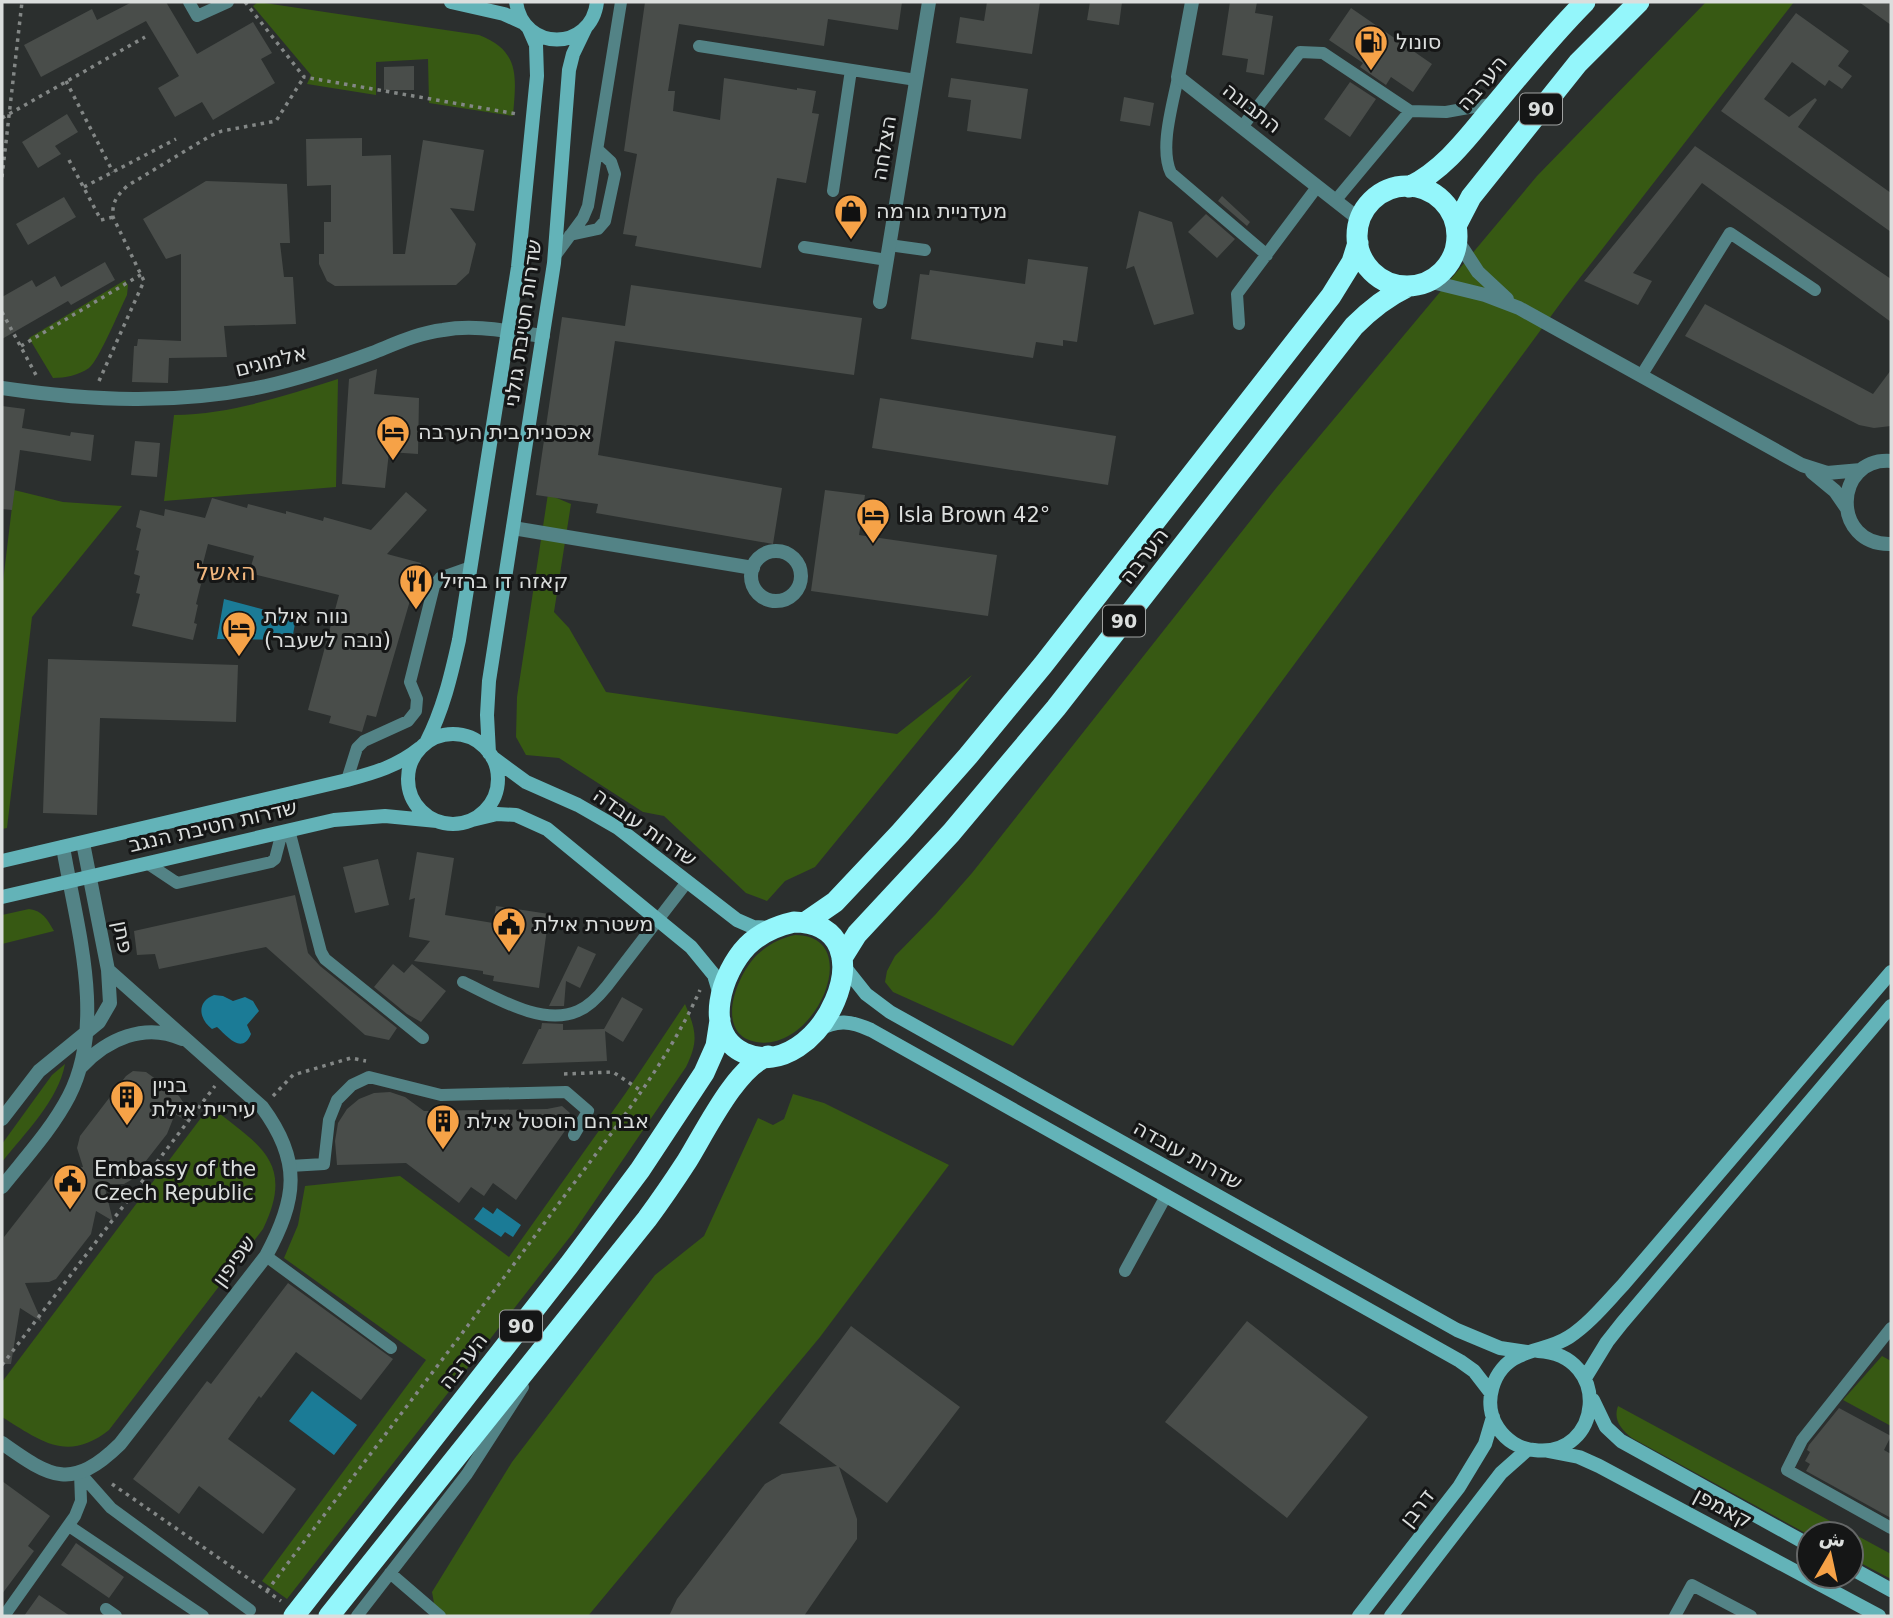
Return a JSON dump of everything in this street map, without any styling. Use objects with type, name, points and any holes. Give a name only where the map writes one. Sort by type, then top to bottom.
[{"type":"highway","name":"הערבה","points":[[1409,187],[1436,172],[1551,37],[1585,2]]},
{"type":"highway","name":"90","points":[[1456,233],[1471,197],[1578,63],[1639,2]]},
{"type":"highway","points":[[1418,187],[1433,193],[1446,204],[1456,233],[1456,250],[1449,265],[1437,277],[1406,286],[1390,284],[1376,275],[1365,263],[1357,231],[1371,201],[1385,191],[1418,187]]},
{"type":"highway","name":"הערבה","points":[[806,922],[835,902],[900,833],[1009,707],[1331,296],[1352,262],[1358,243]]},
{"type":"highway","name":"הערבה","points":[[843,962],[857,933],[951,833],[1056,708],[1354,326],[1387,296],[1406,286]]},
{"type":"highway","name":"90","points":[[720,1020],[720,995],[738,957],[757,938],[774,928],[794,922],[806,922]]},
{"type":"highway","points":[[806,922],[816,925],[834,938],[843,962]]},
{"type":"highway","name":"90","points":[[329,1616],[655,1209],[737,1081],[754,1064],[768,1056],[792,1049],[824,1022],[838,996],[843,962]]},
{"type":"highway","name":"הערבה","points":[[295,1614],[561,1276],[640,1170],[704,1073],[716,1046],[720,1020]]},
{"type":"highway","points":[[720,1020],[729,1040],[737,1048],[746,1054],[768,1056]]},
{"type":"street","points":[[451,2],[504,14],[542,37],[559,40],[574,36],[586,27]]},
{"type":"street","name":"שדרות חטיבת גולני","points":[[423,746],[446,694],[458,640],[520,251],[537,59],[536,45],[516,2]]},
{"type":"street","name":"שדרות חטיבת גולני","points":[[490,755],[487,733],[489,681],[555,256],[570,65],[595,13],[597,2]]},
{"type":"street","name":"הצלחה","points":[[880,302],[929,2]]},
{"type":"street","points":[[1178,77],[1192,2]]},
{"type":"street","name":"התבונה","points":[[1178,77],[1360,220]]},
{"type":"street","points":[[1456,233],[1478,272],[1519,308]]},
{"type":"street","points":[[1428,281],[1485,295],[1519,308],[1802,465],[1832,487],[1846,507]]},
{"type":"street","name":"אלמוגים","points":[[2,388],[90,399],[154,400],[229,393],[280,382],[345,363],[441,330],[465,328],[543,336]]},
{"type":"street","points":[[1890,461],[1874,463],[1861,470],[1850,483],[1846,507],[1851,523],[1866,538],[1891,544]]},
{"type":"street","points":[[1802,465],[1827,473],[1861,470]]},
{"type":"street","points":[[513,528],[753,568]]},
{"type":"street","points":[[472,820],[486,810],[495,795],[498,777],[490,755],[476,741],[460,735],[442,736],[423,746],[408,772],[409,790],[422,812],[437,821],[455,824],[506,814],[536,822],[691,947],[710,969],[720,995]]},
{"type":"street","name":"שדרות חטיבת הנגב","points":[[2,861],[347,780],[407,759],[423,746]]},
{"type":"street","name":"שדרות עובדה","points":[[490,755],[526,782],[578,805],[611,824],[737,920],[753,927],[774,928]]},
{"type":"street","name":"שדרות חטיבת הנגב","points":[[2,897],[334,820],[368,817],[437,821]]},
{"type":"street","name":"פתן","points":[[83,843],[108,970],[110,1003],[103,1017],[88,1032]]},
{"type":"street","name":"פתן","points":[[2,1187],[60,1111],[80,1068],[88,1032],[85,978],[63,847]]},
{"type":"street","name":"שדרות עובדה","points":[[843,962],[866,994],[890,1012],[1457,1330],[1500,1348],[1533,1352]]},
{"type":"street","name":"שפיפון","points":[[85,1471],[120,1444],[267,1256],[287,1210],[291,1188],[285,1145],[276,1126],[262,1107],[108,970]]},
{"type":"street","points":[[1535,1450],[1506,1438],[1493,1417],[1493,1383],[1503,1367],[1519,1356],[1556,1345],[1572,1335],[1623,1285],[1891,972]]},
{"type":"street","points":[[1391,1616],[1501,1473],[1535,1450],[1562,1446],[1577,1435],[1588,1419],[1587,1385],[1607,1342],[1891,1006]]},
{"type":"street","points":[[814,1033],[828,1025],[841,1022],[864,1027],[1460,1361],[1481,1378],[1491,1393]]},
{"type":"street","points":[[2,1119],[39,1071],[88,1032]]},
{"type":"street","points":[[80,1068],[104,1046],[131,1034],[161,1033],[190,1042]]},
{"type":"street","points":[[1533,1352],[1558,1354],[1567,1359],[1575,1364],[1587,1385]]},
{"type":"street","name":"קאמפן","points":[[1587,1385],[1598,1415],[1621,1441],[1795,1537]]},
{"type":"street","name":"דרבן","points":[[1359,1616],[1459,1487],[1485,1444],[1493,1417]]},
{"type":"street","points":[[2,1443],[44,1470],[57,1474],[85,1471]]},
{"type":"street","name":"קאמפן","points":[[1535,1450],[1579,1457],[1599,1465],[1879,1616]]},
{"type":"street","points":[[1865,1576],[1891,1590]]},
{"type":"lane","points":[[189,2],[197,16],[228,2]]},
{"type":"lane","points":[[555,256],[588,206],[621,2]]},
{"type":"lane","points":[[699,46],[916,80]]},
{"type":"lane","points":[[1242,127],[1300,52],[1323,53],[1410,111],[1446,112],[1496,103]]},
{"type":"lane","points":[[833,191],[851,70]]},
{"type":"lane","points":[[1178,77],[1165,151],[1171,173],[1267,254]]},
{"type":"lane","points":[[1335,201],[1410,111]]},
{"type":"lane","points":[[570,235],[598,229],[605,221],[615,174],[611,162],[598,150]]},
{"type":"lane","points":[[1239,324],[1237,294],[1317,187]]},
{"type":"lane","points":[[1641,376],[1730,233],[1815,290]]},
{"type":"lane","points":[[889,245],[925,250]]},
{"type":"lane","points":[[804,247],[887,260]]},
{"type":"lane","points":[[347,780],[357,748],[364,741],[408,721],[416,711],[417,699],[410,682],[433,586],[440,578],[471,567]]},
{"type":"lane","points":[[147,863],[177,883],[257,865],[275,859],[286,831]]},
{"type":"lane","points":[[286,831],[321,953],[423,1038]]},
{"type":"lane","points":[[463,982],[533,1011],[560,1015],[577,1012],[593,1002],[607,986],[687,882]]},
{"type":"lane","points":[[290,1166],[324,1164],[329,1120],[337,1100],[352,1084],[369,1077],[441,1095],[566,1092],[588,1111],[574,1135]]},
{"type":"lane","points":[[1125,1271],[1166,1196]]},
{"type":"lane","points":[[267,1256],[391,1348]]},
{"type":"lane","points":[[1891,1328],[1802,1440],[1787,1470],[1891,1528]]},
{"type":"lane","points":[[356,1616],[480,1456],[544,1350]]},
{"type":"lane","points":[[4,1616],[79,1509],[85,1471]]},
{"type":"lane","points":[[85,1471],[111,1508],[250,1610]]},
{"type":"lane","points":[[69,1526],[203,1616]]},
{"type":"lane","points":[[390,1573],[440,1616]]},
{"type":"lane","points":[[1675,1616],[1692,1585],[1751,1616]]},
{"type":"path","points":[[2,177],[22,2]]},
{"type":"path","points":[[245,2],[304,77],[533,117]]},
{"type":"path","points":[[2,118],[145,37]]},
{"type":"path","points":[[90,399],[144,281],[113,217],[115,197],[127,186],[210,136],[222,131],[276,121],[304,77]]},
{"type":"path","points":[[66,81],[113,172]]},
{"type":"path","points":[[84,187],[176,139]]},
{"type":"path","points":[[69,160],[102,220],[113,217]]},
{"type":"path","points":[[21,346],[142,274]]},
{"type":"path","points":[[2,312],[47,395]]},
{"type":"path","points":[[267,1591],[508,1273],[640,1090],[693,1005],[710,969]]},
{"type":"path","points":[[262,1107],[293,1075],[351,1058],[375,1063]]},
{"type":"path","points":[[558,1074],[613,1072],[640,1090]]},
{"type":"path","points":[[2,1365],[225,1073]]},
{"type":"path","points":[[85,1471],[267,1591],[295,1614]]},
{"type":"green space","points":[[258,2],[479,35],[502,49],[513,67],[513,116],[429,103],[428,59],[376,62],[376,95],[307,84],[311,75],[253,6]]},
{"type":"green space","points":[[1706,2],[1794,2],[1565,297],[1013,1046],[893,992],[885,982],[895,956],[972,873],[1277,487],[1537,176]]},
{"type":"green space","points":[[125,280],[128,285],[127,295],[93,363],[76,374],[53,378],[29,338]]},
{"type":"green space","points":[[338,379],[336,487],[164,501],[174,415],[237,408]]},
{"type":"green space","points":[[549,487],[552,496],[571,504],[554,612],[569,628],[606,692],[897,734],[972,675],[815,867],[785,881],[767,901],[746,893],[664,816],[643,812],[559,758],[526,755],[516,737],[517,697]]},
{"type":"green space","points":[[14,490],[63,502],[122,506],[32,617],[7,828],[2,829],[2,590]]},
{"type":"green space","points":[[29,909],[47,919],[54,931],[2,944],[2,915]]},
{"type":"green space","points":[[795,935],[816,940],[827,953],[830,972],[825,993],[813,1013],[797,1030],[778,1041],[756,1042],[743,1037],[735,1028],[732,1016],[733,1002],[743,975],[762,950]]},
{"type":"green space","points":[[685,1004],[692,1021],[694,1036],[693,1050],[686,1067],[573,1233],[287,1599],[262,1581],[426,1360],[284,1258],[298,1225],[305,1186],[400,1176],[509,1257],[625,1094]]},
{"type":"green space","points":[[65,1064],[48,1104],[2,1162],[2,1144],[52,1075]]},
{"type":"green space","points":[[793,1094],[824,1103],[949,1165],[820,1337],[588,1616],[446,1616],[434,1603],[432,1592],[512,1462],[655,1275],[704,1236],[758,1118],[773,1125],[784,1119]]},
{"type":"green space","points":[[210,1106],[257,1144],[273,1170],[275,1187],[272,1206],[263,1229],[109,1430],[94,1440],[67,1447],[54,1445],[29,1434],[2,1417],[2,1382]]},
{"type":"green space","points":[[1882,1356],[1891,1361],[1891,1426],[1843,1400]]},
{"type":"green space","points":[[1618,1406],[1828,1520],[1795,1520],[1795,1527],[1632,1438],[1619,1424]]},
{"type":"green space","points":[[1865,1540],[1891,1554],[1891,1579],[1865,1565]]},
{"type":"water","points":[[224,599],[296,618],[292,640],[217,639]]},
{"type":"water","points":[[214,995],[233,1001],[245,997],[253,1001],[259,1011],[247,1025],[251,1034],[243,1043],[239,1044],[230,1039],[217,1027],[212,1029],[204,1020],[202,1006]]},
{"type":"water","points":[[483,1207],[493,1214],[497,1208],[521,1225],[513,1237],[505,1232],[501,1237],[474,1219]]},
{"type":"water","points":[[312,1391],[357,1425],[334,1455],[289,1421]]},
{"type":"building","points":[[132,2],[166,2],[197,54],[253,22],[272,53],[261,59],[275,83],[213,120],[202,102],[175,117],[158,88],[179,76],[146,21],[41,77],[24,45],[92,9],[97,20]]},
{"type":"building","points":[[645,2],[902,2],[898,30],[828,19],[824,46],[679,24],[668,91],[675,91],[673,111],[720,120],[724,78],[816,91],[812,113],[819,114],[806,183],[777,178],[761,268],[635,246],[637,236],[623,234],[637,154],[624,151]]},
{"type":"building","points":[[987,2],[1040,2],[1032,54],[956,43],[960,17],[984,21]]},
{"type":"building","points":[[1090,2],[1122,2],[1119,25],[1087,20]]},
{"type":"building","points":[[1230,2],[1257,2],[1255,13],[1273,16],[1264,75],[1246,72],[1248,59],[1222,55]]},
{"type":"building","points":[[1859,2],[1891,2],[1891,25]]},
{"type":"building","points":[[1351,8],[1432,64],[1413,92],[1391,77],[1386,85],[1360,67],[1363,63],[1329,40]]},
{"type":"building","points":[[1796,13],[1849,51],[1838,66],[1852,76],[1842,89],[1829,80],[1825,86],[1792,62],[1764,99],[1789,117],[1815,98],[1817,100],[1798,127],[1891,193],[1891,232],[1721,111]]},
{"type":"building","points":[[414,66],[414,90],[384,90],[384,67]]},
{"type":"building","points":[[951,78],[1028,89],[1021,139],[967,131],[971,100],[948,97]]},
{"type":"building","points":[[1350,82],[1376,99],[1350,137],[1324,119]]},
{"type":"building","points":[[1124,97],[1154,103],[1150,126],[1120,121]]},
{"type":"building","points":[[67,114],[78,132],[55,146],[61,154],[38,168],[22,142]]},
{"type":"building","points":[[362,138],[362,156],[391,155],[393,254],[405,254],[423,140],[484,150],[474,211],[450,208],[476,244],[469,273],[456,285],[335,286],[327,281],[319,264],[319,254],[324,254],[324,222],[331,222],[331,185],[307,186],[306,139]]},
{"type":"building","points":[[1695,146],[1891,279],[1891,322],[1702,183],[1633,273],[1652,281],[1638,305],[1584,281]]},
{"type":"building","points":[[206,181],[287,184],[290,243],[280,243],[284,277],[293,277],[296,324],[224,326],[227,357],[169,358],[168,383],[132,382],[134,346],[137,346],[138,339],[181,341],[181,254],[166,259],[143,219]]},
{"type":"building","points":[[1222,196],[1250,222],[1247,226],[1218,201]]},
{"type":"building","points":[[64,197],[76,217],[28,245],[16,224]]},
{"type":"building","points":[[1139,211],[1172,222],[1194,314],[1154,325],[1134,266],[1126,269]]},
{"type":"building","points":[[1206,214],[1235,239],[1217,258],[1188,232]]},
{"type":"building","points":[[1028,259],[1088,267],[1077,342],[1063,340],[1063,346],[1036,342],[1033,358],[911,339],[920,274],[929,275],[930,270],[1025,284]]},
{"type":"building","points":[[105,262],[115,280],[71,305],[68,301],[2,339],[2,297],[32,280],[36,287],[55,276],[61,287]]},
{"type":"building","points":[[631,285],[862,318],[854,375],[615,341],[598,455],[782,488],[773,544],[596,513],[598,504],[536,495],[562,317],[625,326]]},
{"type":"building","points":[[1705,304],[1873,394],[1891,370],[1891,426],[1874,428],[1859,425],[1685,336]]},
{"type":"building","points":[[377,369],[374,394],[419,398],[418,454],[389,452],[385,488],[342,484],[349,379]]},
{"type":"building","points":[[880,398],[1116,436],[1108,485],[872,448]]},
{"type":"building","points":[[2,406],[25,409],[22,428],[70,436],[71,432],[94,435],[91,461],[20,450],[12,510],[2,509]]},
{"type":"building","points":[[135,441],[160,443],[157,477],[131,475]]},
{"type":"building","name":"Isla Brown 42°","points":[[825,490],[865,495],[859,535],[997,555],[988,616],[811,591]]},
{"type":"building","points":[[406,492],[427,510],[387,554],[421,563],[376,717],[367,715],[362,732],[329,723],[331,716],[308,710],[339,595],[249,573],[254,556],[208,544],[198,583],[201,584],[196,604],[194,623],[197,624],[193,640],[132,626],[140,594],[136,593],[140,576],[134,574],[139,551],[136,550],[141,529],[136,527],[140,510],[164,516],[165,509],[205,518],[212,498],[247,508],[248,504],[323,521],[324,517],[371,530]]},
{"type":"building","points":[[48,659],[238,665],[236,722],[100,718],[97,815],[43,813]]},
{"type":"building","points":[[417,852],[454,858],[445,915],[493,923],[496,906],[549,914],[539,988],[493,981],[494,976],[483,974],[483,971],[414,961],[430,941],[409,937],[415,898],[409,900]]},
{"type":"building","points":[[378,859],[389,905],[355,913],[343,867]]},
{"type":"building","points":[[295,895],[308,953],[320,966],[397,1028],[389,1040],[365,1035],[266,947],[159,969],[155,954],[137,955],[134,931]]},
{"type":"building","points":[[578,946],[596,954],[580,988],[566,981],[564,1006],[549,1006]]},
{"type":"building","points":[[393,964],[404,973],[412,964],[446,991],[421,1022],[374,987]]},
{"type":"building","points":[[622,997],[643,1009],[623,1042],[605,1031],[607,1061],[522,1064],[542,1023],[563,1024],[563,1030],[604,1029]]},
{"type":"building","points":[[133,1071],[146,1072],[179,1096],[190,1123],[175,1114],[167,1134],[131,1180],[124,1184],[104,1184],[113,1221],[96,1211],[91,1234],[56,1279],[25,1283],[42,1322],[20,1308],[11,1364],[2,1364],[4,1237],[54,1173],[83,1167],[77,1148],[80,1136],[126,1076]]},
{"type":"building","name":"אברהם הוסטל אילת","points":[[390,1092],[405,1097],[424,1111],[547,1109],[562,1106],[570,1113],[564,1122],[569,1125],[516,1200],[493,1183],[484,1196],[471,1187],[459,1203],[406,1163],[337,1165],[335,1141],[338,1123],[347,1109],[359,1099],[374,1093]]},
{"type":"building","points":[[288,1283],[393,1359],[361,1400],[296,1352],[261,1398],[259,1396],[228,1439],[296,1489],[263,1534],[199,1486],[179,1514],[133,1479],[207,1381],[211,1384]]},
{"type":"building","points":[[1247,1321],[1368,1417],[1287,1518],[1165,1422]]},
{"type":"building","points":[[851,1326],[960,1407],[887,1503],[839,1467],[857,1519],[857,1539],[804,1616],[669,1616],[677,1599],[765,1484],[782,1474],[837,1466],[779,1423]]},
{"type":"building","points":[[1839,1408],[1891,1436],[1884,1450],[1891,1454],[1891,1518],[1806,1471],[1810,1464],[1805,1461],[1810,1452],[1807,1450],[1809,1445]]},
{"type":"building","points":[[2,1481],[50,1516],[28,1546],[34,1551],[2,1594]]},
{"type":"building","points":[[76,1543],[124,1577],[109,1598],[61,1565]]},
{"type":"building","points":[[39,1595],[70,1616],[24,1616]]},
{"type":"place","name":"סונול","points":[[1371,72]]},
{"type":"place","name":"מעדניית גורמה","points":[[851,241]]},
{"type":"place","name":"אכסנית בית הערבה","points":[[393,462]]},
{"type":"place","name":"Isla Brown 42°","points":[[873,545]]},
{"type":"place","name":"קאזה דו ברזיל","points":[[416,611]]},
{"type":"place","name":"נווה אילת (נובה לשעבר)","points":[[239,658]]},
{"type":"place","name":"משטרת אילת","points":[[509,954]]},
{"type":"place","name":"בניין עיריית אילת","points":[[127,1127]]},
{"type":"place","name":"אברהם הוסטל אילת","points":[[443,1151]]},
{"type":"place","name":"Embassy of the Czech Republic","points":[[70,1211]]},
{"type":"district","name":"האשל","points":[[226,572]]}]
